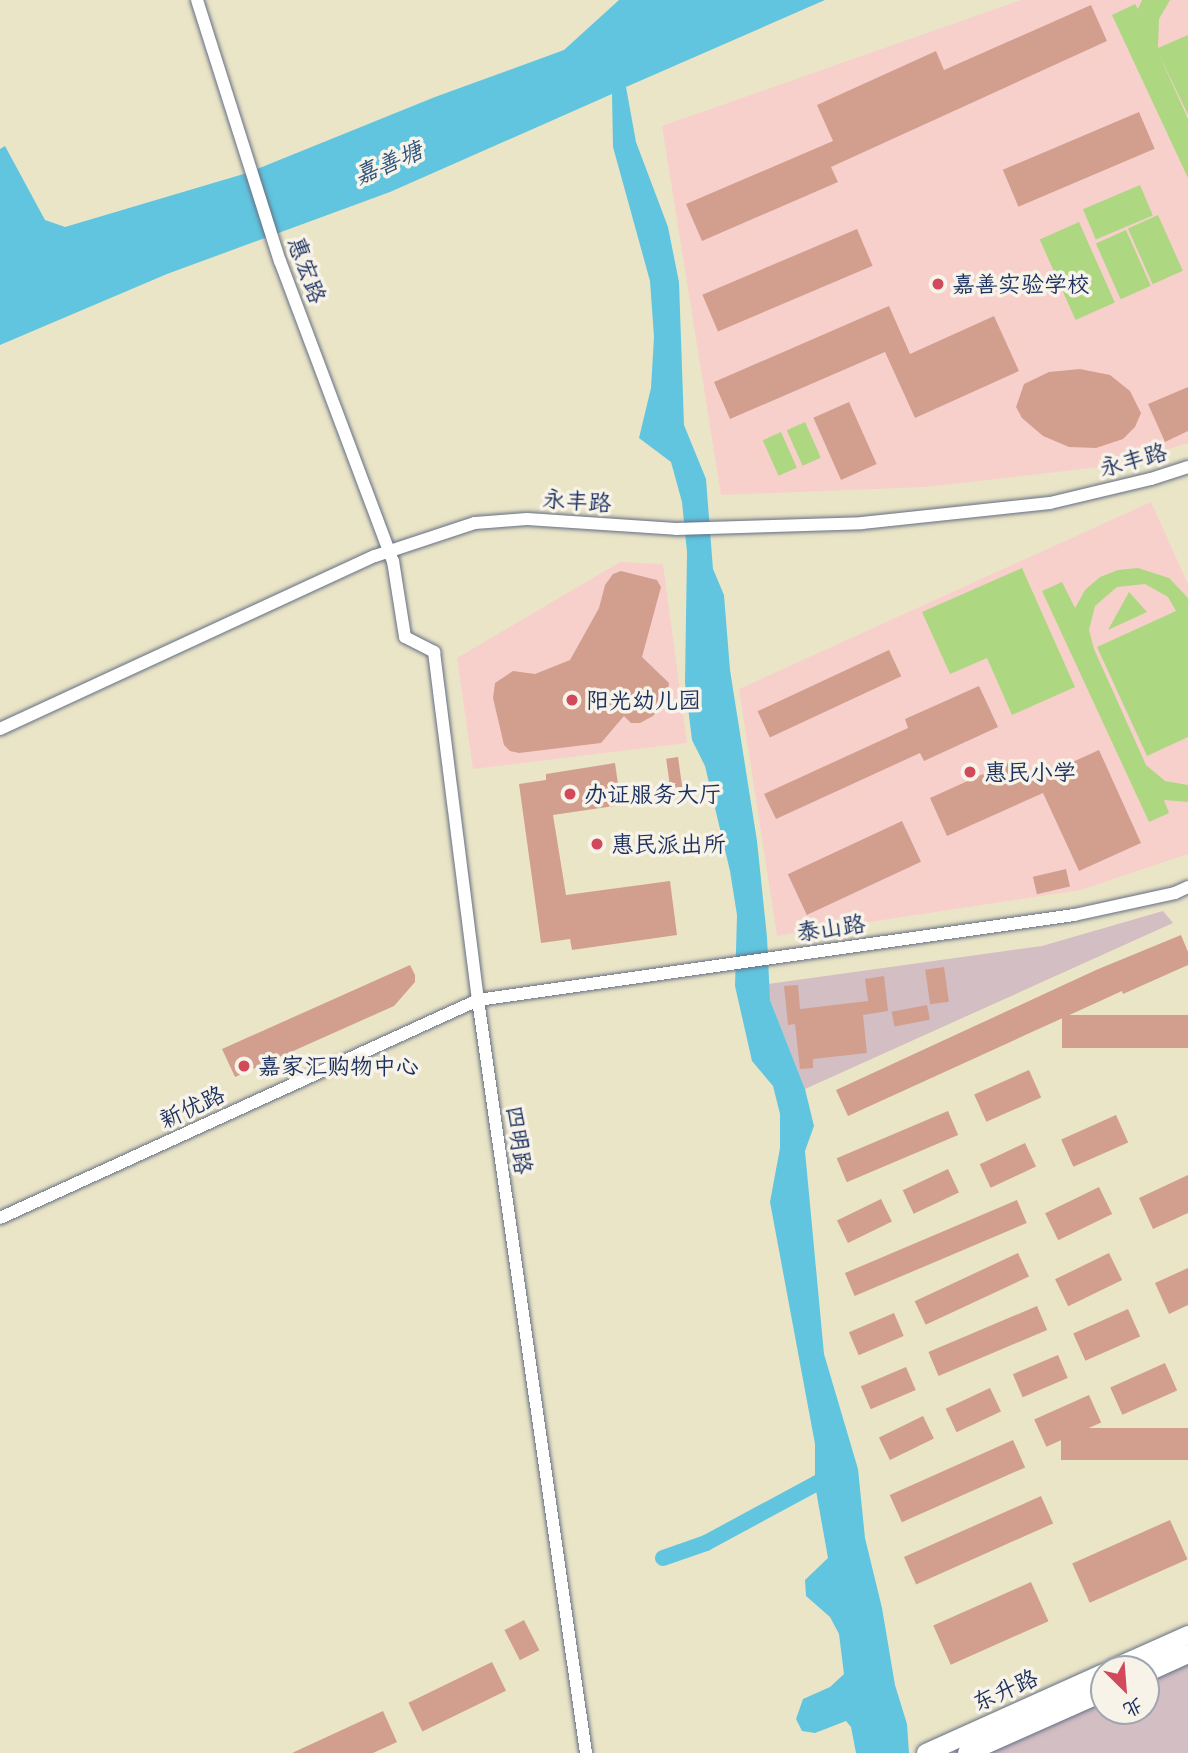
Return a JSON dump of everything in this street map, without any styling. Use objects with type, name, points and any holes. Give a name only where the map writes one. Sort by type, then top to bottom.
[{"type":"main road","points":[[1142,1655],[1188,1634]]},
{"type":"main road","points":[[1160,1667],[1188,1654]]},
{"type":"main road","name":"东升路","points":[[926,1753],[1090,1679]]},
{"type":"main road","name":"东升路","points":[[967,1753],[1090,1698]]},
{"type":"street","name":"惠宏路","points":[[197,0],[281,261],[390,551]]},
{"type":"street","name":"永丰路","points":[[0,729],[390,551],[475,523],[527,519],[676,529],[862,523],[1050,503],[1151,479],[1188,467]]},
{"type":"street","name":"四明路","points":[[390,551],[405,637],[434,652],[478,1000],[586,1753]]},
{"type":"street","name":"泰山路","points":[[478,1000],[1074,915],[1175,893],[1188,887]]},
{"type":"street","name":"新优路","points":[[0,1218],[478,1000]]},
{"type":"shaded area","name":"嘉善实验学校","points":[[1021,0],[1188,0],[1188,443],[1117,465],[926,487],[721,495],[662,126]]},
{"type":"shaded area","name":"惠民小学","points":[[1151,502],[1188,584],[1188,854],[1081,890],[777,936],[739,689]]},
{"type":"shaded area","name":"阳光幼儿园","points":[[620,562],[663,564],[687,743],[473,769],[457,658]]},
{"type":"shaded area","points":[[1163,911],[1173,923],[805,1089],[770,1000],[768,984],[1042,946]]},
{"type":"shaded area","points":[[1188,1645],[1188,1753],[951,1753],[1090,1689],[1090,1725],[1160,1725],[1160,1658]]},
{"type":"green space","points":[[1142,0],[1170,0],[1159,19],[1158,48],[1188,35],[1188,115],[1159,54],[1188,119],[1188,178],[1112,15],[1135,4],[1138,9]]},
{"type":"green space","points":[[1140,185],[1153,215],[1096,240],[1083,209]]},
{"type":"green space","points":[[1158,215],[1183,271],[1153,284],[1128,228]]},
{"type":"green space","points":[[1079,222],[1115,302],[1076,320],[1040,239]]},
{"type":"green space","points":[[1126,230],[1151,286],[1121,299],[1096,243]]},
{"type":"green space","points":[[805,422],[821,458],[803,466],[787,430]]},
{"type":"green space","points":[[781,432],[797,468],[779,476],[763,440]]},
{"type":"green space","points":[[1022,568],[1075,687],[1012,715],[987,658],[950,674],[922,612]]},
{"type":"green space","points":[[1138,568],[1169,578],[1188,598],[1188,737],[1147,756],[1097,647],[1176,611],[1168,597],[1145,584],[1117,587],[1095,606],[1089,630],[1094,649],[1146,765],[1165,781],[1188,785],[1188,802],[1164,800],[1169,813],[1149,822],[1042,591],[1062,582],[1075,608],[1085,590],[1100,577],[1118,570]]},
{"type":"green space","points":[[1129,592],[1147,612],[1108,630]]},
{"type":"water","name":"嘉善塘","points":[[619,0],[825,0],[626,87],[636,142],[668,227],[679,282],[684,425],[706,479],[713,569],[724,595],[730,670],[757,841],[767,937],[770,1000],[805,1089],[814,1126],[805,1151],[824,1354],[858,1469],[865,1538],[882,1608],[895,1685],[907,1724],[909,1753],[856,1753],[851,1727],[846,1721],[815,1733],[802,1731],[796,1719],[803,1699],[830,1687],[844,1674],[839,1634],[830,1617],[806,1596],[805,1580],[828,1558],[815,1485],[815,1444],[770,1202],[780,1148],[780,1114],[773,1086],[752,1061],[735,986],[737,915],[730,871],[705,766],[692,740],[685,683],[687,552],[682,502],[671,462],[639,438],[651,388],[654,337],[650,281],[613,147],[612,94],[390,192],[167,274],[0,345],[0,149],[5,146],[45,220],[65,227],[247,173],[435,97],[564,50]]},
{"type":"building","points":[[1091,5],[1107,41],[831,167],[838,182],[702,241],[686,204],[833,141],[817,105],[936,51],[944,70]]},
{"type":"building","points":[[1139,112],[1155,149],[1018,207],[1003,170]]},
{"type":"building","points":[[857,229],[873,266],[718,331],[702,295]]},
{"type":"building","points":[[889,306],[910,354],[994,316],[1019,371],[915,418],[885,352],[730,419],[714,382]]},
{"type":"building","points":[[1080,369],[1110,375],[1130,391],[1141,413],[1135,427],[1123,439],[1096,448],[1069,447],[1043,436],[1022,418],[1016,407],[1024,384],[1049,372]]},
{"type":"building","points":[[1188,387],[1188,431],[1165,442],[1148,404]]},
{"type":"building","points":[[849,402],[877,464],[841,480],[813,418]]},
{"type":"building","points":[[621,571],[657,580],[661,587],[642,657],[669,683],[667,698],[653,716],[640,723],[631,723],[624,716],[601,743],[519,753],[510,751],[504,745],[493,698],[495,683],[513,671],[535,674],[570,660],[599,608],[605,585],[613,574]]},
{"type":"building","points":[[889,650],[901,676],[770,738],[758,711]]},
{"type":"building","points":[[979,686],[998,727],[924,761],[920,753],[776,819],[764,794],[908,728],[905,719]]},
{"type":"building","points":[[1099,750],[1141,843],[1079,871],[1043,793],[947,836],[930,798],[1014,760],[1024,784]]},
{"type":"building","points":[[678,757],[682,787],[670,788],[666,759]]},
{"type":"building","points":[[615,763],[621,805],[553,815],[566,895],[670,881],[677,935],[572,950],[570,939],[541,943],[519,784],[546,780],[546,774]]},
{"type":"building","points":[[902,821],[921,862],[807,915],[788,874]]},
{"type":"building","points":[[1066,869],[1070,887],[1037,894],[1033,877]]},
{"type":"building","points":[[1181,935],[1188,952],[1188,965],[1123,994],[1122,991],[848,1116],[836,1090],[1096,970]]},
{"type":"building","points":[[410,965],[415,982],[394,1006],[235,1077],[222,1049]]},
{"type":"building","points":[[944,967],[949,1002],[930,1004],[925,970]]},
{"type":"building","points":[[884,976],[888,1011],[863,1015],[867,1053],[813,1059],[813,1068],[800,1069],[795,1024],[788,1025],[784,986],[798,985],[800,1009],[868,1001],[865,979]]},
{"type":"building","points":[[927,1005],[930,1020],[895,1027],[892,1012]]},
{"type":"building","points":[[1062,1015],[1188,1015],[1188,1048],[1062,1048]]},
{"type":"building","points":[[1029,1070],[1041,1097],[986,1122],[974,1094]]},
{"type":"building","points":[[948,1111],[958,1135],[847,1182],[837,1158]]},
{"type":"building","points":[[1116,1115],[1128,1142],[1073,1167],[1061,1139]]},
{"type":"building","points":[[1025,1143],[1036,1167],[991,1188],[980,1164]]},
{"type":"building","points":[[948,1169],[959,1193],[914,1214],[903,1190]]},
{"type":"building","points":[[1188,1175],[1188,1213],[1153,1229],[1139,1198]]},
{"type":"building","points":[[1099,1187],[1112,1214],[1058,1240],[1045,1213]]},
{"type":"building","points":[[881,1199],[892,1221],[848,1243],[837,1220]]},
{"type":"building","points":[[1017,1200],[1027,1223],[855,1296],[845,1273]]},
{"type":"building","points":[[1018,1253],[1029,1277],[926,1325],[915,1301]]},
{"type":"building","points":[[1109,1253],[1122,1280],[1068,1306],[1055,1279]]},
{"type":"building","points":[[1188,1268],[1188,1305],[1169,1314],[1155,1283]]},
{"type":"building","points":[[1037,1306],[1047,1330],[939,1376],[928,1352]]},
{"type":"building","points":[[1128,1309],[1140,1336],[1085,1361],[1073,1333]]},
{"type":"building","points":[[894,1313],[904,1336],[859,1355],[849,1332]]},
{"type":"building","points":[[1058,1355],[1068,1378],[1023,1397],[1013,1374]]},
{"type":"building","points":[[1165,1363],[1177,1390],[1122,1415],[1110,1387]]},
{"type":"building","points":[[906,1367],[916,1390],[871,1409],[861,1386]]},
{"type":"building","points":[[990,1388],[1001,1412],[957,1432],[946,1409]]},
{"type":"building","points":[[1089,1395],[1101,1422],[1046,1447],[1034,1419]]},
{"type":"building","points":[[923,1416],[934,1438],[890,1460],[879,1437]]},
{"type":"building","points":[[1061,1428],[1188,1428],[1188,1460],[1061,1460]]},
{"type":"building","points":[[1013,1440],[1025,1467],[902,1522],[890,1495]]},
{"type":"building","points":[[1041,1496],[1053,1523],[916,1584],[904,1557]]},
{"type":"building","points":[[1170,1520],[1187,1559],[1090,1603],[1072,1564]]},
{"type":"building","points":[[1031,1582],[1048,1621],[951,1665],[933,1626]]},
{"type":"building","points":[[524,1620],[539,1650],[520,1660],[504,1630]]},
{"type":"building","points":[[492,1662],[506,1691],[422,1732],[408,1703]]},
{"type":"building","points":[[383,1711],[397,1742],[373,1753],[292,1753]]},
{"type":"waterway","points":[[663,1558],[706,1543],[830,1476]]},
{"type":"place","name":"嘉善实验学校","points":[[938,284]]},
{"type":"place","name":"阳光幼儿园","points":[[572,700]]},
{"type":"place","name":"惠民小学","points":[[970,772]]},
{"type":"place","name":"办证服务大厅","points":[[570,794]]},
{"type":"place","name":"惠民派出所","points":[[597,844]]},
{"type":"place","name":"嘉家汇购物中心","points":[[244,1066]]}]
